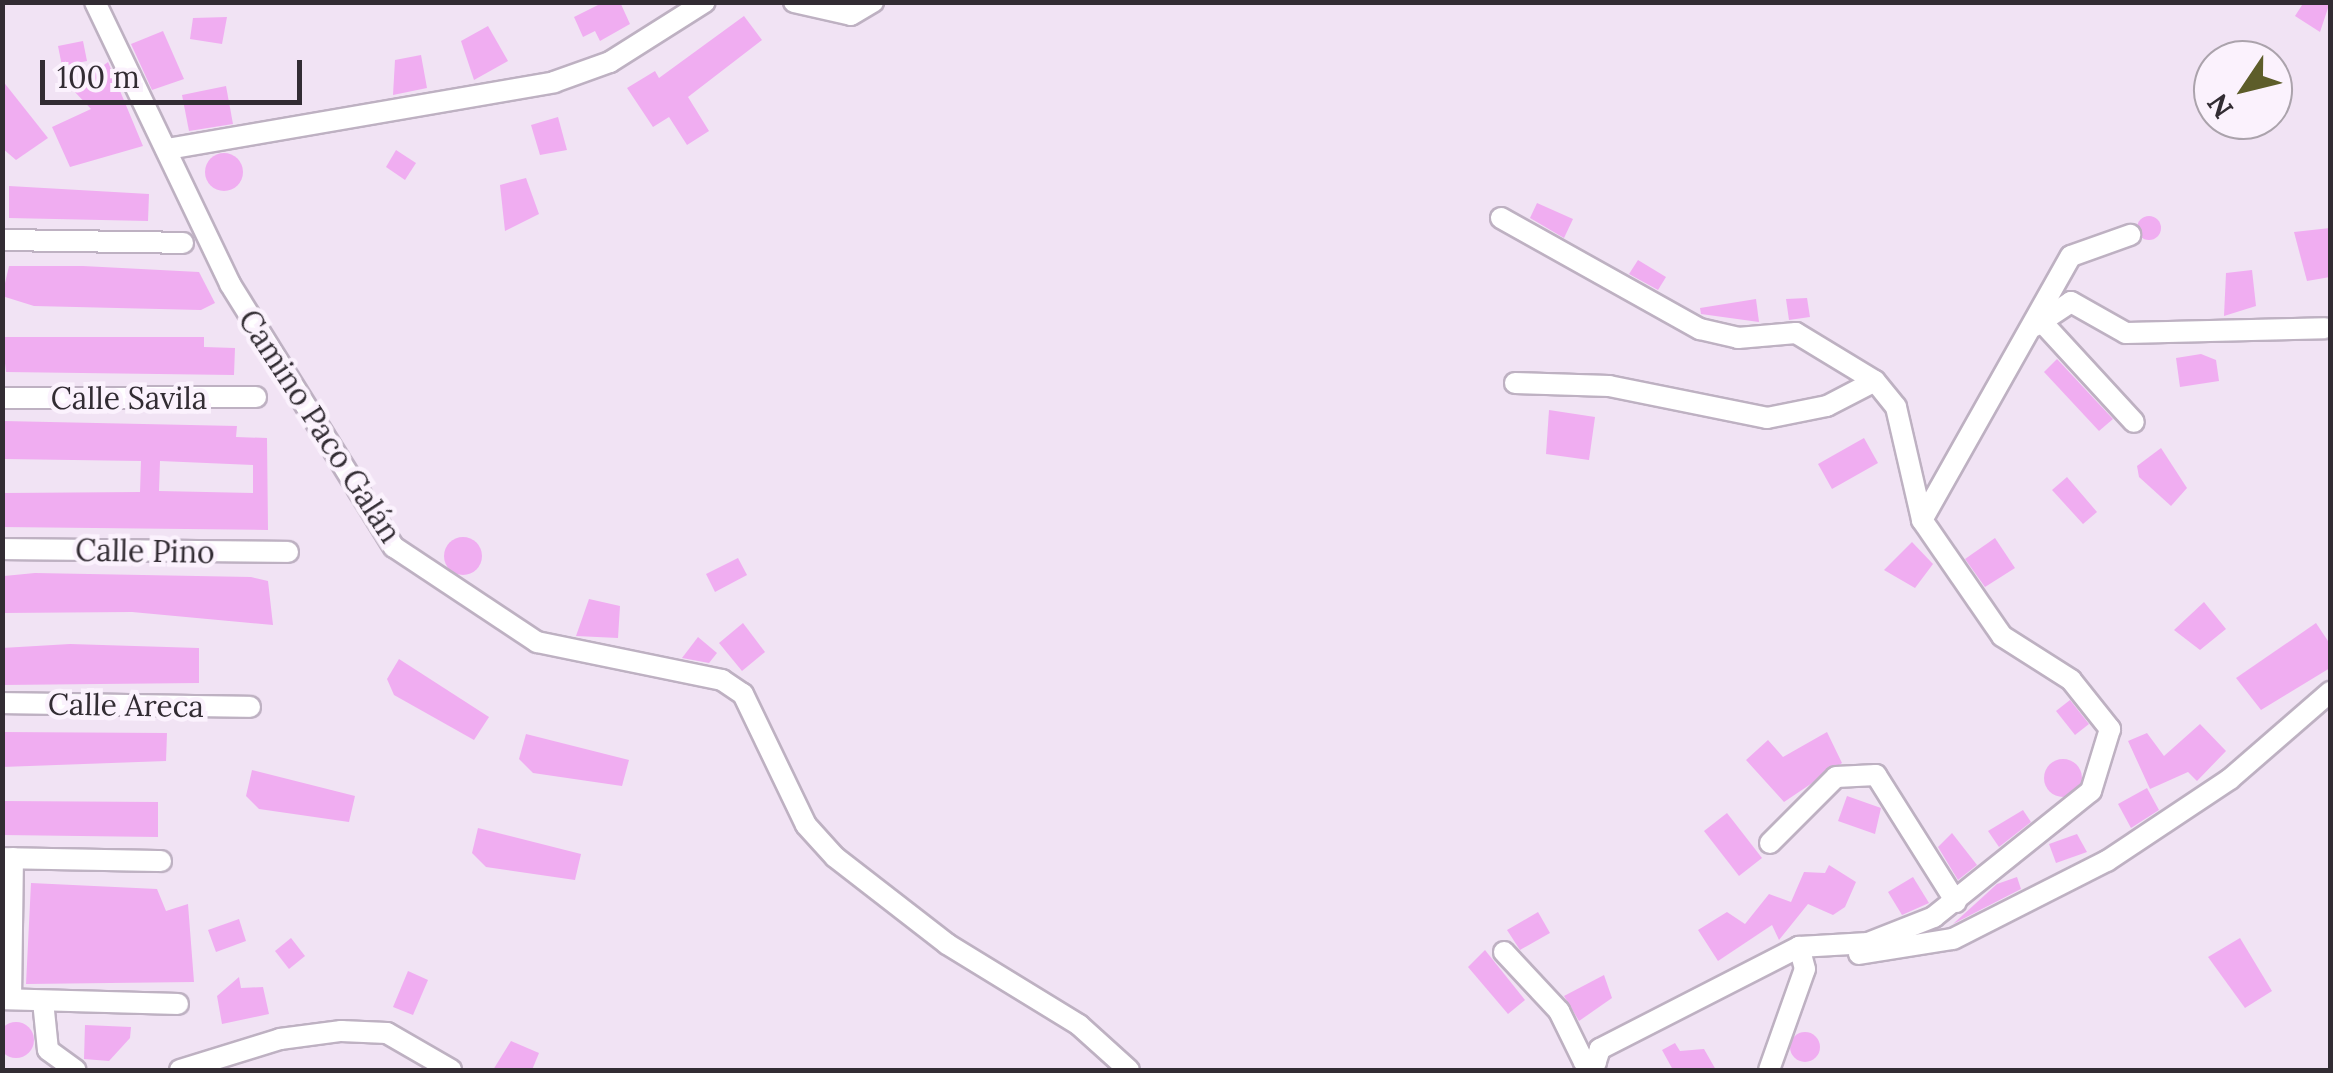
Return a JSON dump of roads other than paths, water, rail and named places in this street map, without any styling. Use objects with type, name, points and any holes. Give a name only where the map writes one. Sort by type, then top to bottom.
[{"type":"street","name":"Camino Paco Galán","points":[[95,2],[230,284],[394,547],[536,642],[722,680],[743,694],[806,825],[834,857],[947,944],[1079,1025],[1129,1070]]},
{"type":"street","points":[[168,150],[554,82],[610,62],[705,2]]},
{"type":"street","points":[[794,2],[851,14],[874,2]]},
{"type":"street","points":[[1501,218],[1700,328],[1738,338],[1796,333],[1876,381],[1896,407],[1922,520],[2002,636],[2091,697],[2110,730],[2091,791],[1956,902],[1907,933],[1808,945],[1600,1048],[1594,1066],[1584,1062],[1559,1012],[1504,952]]},
{"type":"street","points":[[1922,520],[2071,256],[2130,235]]},
{"type":"street","points":[[2,240],[184,244]]},
{"type":"street","points":[[2034,327],[2070,302],[2126,333],[2326,328]]},
{"type":"street","points":[[2034,327],[2134,422]]},
{"type":"street","points":[[1515,383],[1609,386],[1767,418],[1827,406],[1876,381]]},
{"type":"street","name":"Calle Savila","points":[[2,398],[256,397]]},
{"type":"street","name":"Calle Pino","points":[[2,549],[288,552]]},
{"type":"street","points":[[1808,945],[1830,956],[1914,952],[2001,918],[2197,804],[2330,692]]},
{"type":"street","name":"Calle Areca","points":[[2,703],[250,708]]},
{"type":"street","points":[[1770,843],[1836,777],[1876,775],[1956,902]]},
{"type":"street","points":[[161,861],[8,858],[7,999],[178,1004]]},
{"type":"street","points":[[1769,1070],[1805,969],[1808,945]]},
{"type":"street","points":[[43,1001],[48,1050],[76,1070]]},
{"type":"street","points":[[180,1070],[280,1039],[341,1031],[387,1033],[451,1070]]}]
